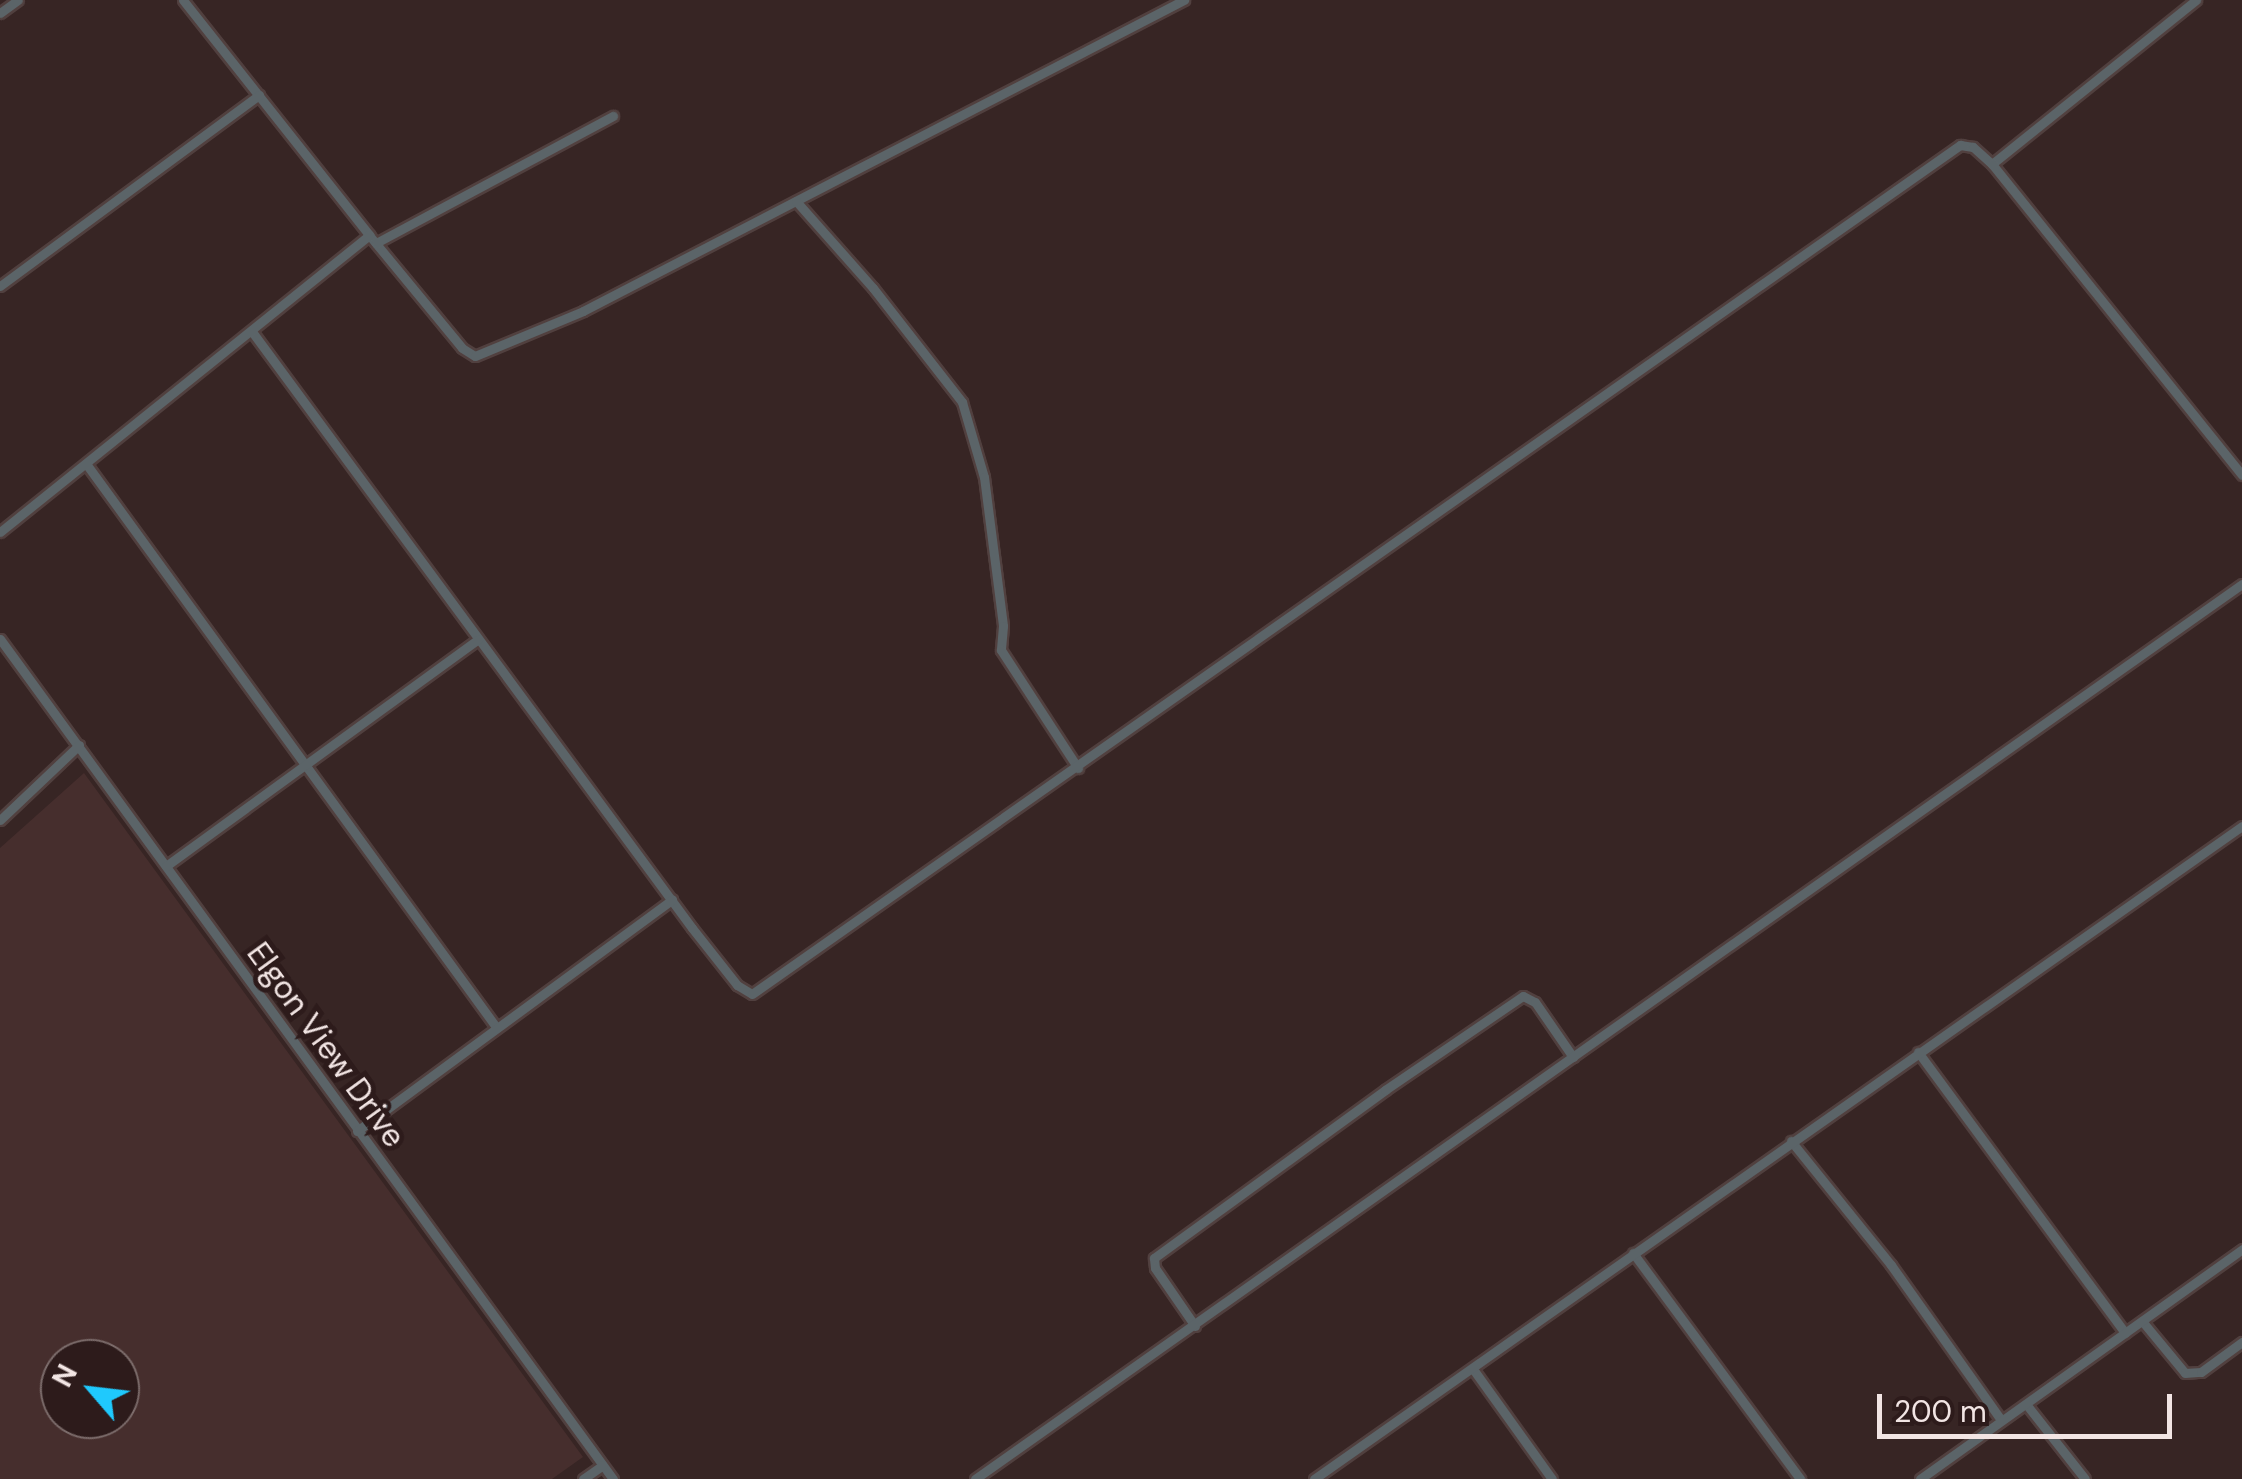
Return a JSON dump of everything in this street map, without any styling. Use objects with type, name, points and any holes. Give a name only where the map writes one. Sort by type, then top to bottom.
[{"type":"street","points":[[0,14],[18,0]]},
{"type":"street","points":[[183,0],[462,348],[482,356],[583,311],[1184,0]]},
{"type":"street","points":[[1992,164],[2196,0]]},
{"type":"street","points":[[0,286],[258,94]]},
{"type":"street","points":[[0,532],[372,239],[613,116]]},
{"type":"street","points":[[253,333],[736,986],[752,994],[1960,145],[1973,147],[1992,164],[2242,475]]},
{"type":"street","points":[[796,201],[873,288],[962,402],[984,477],[1004,626],[1002,650],[1078,768]]},
{"type":"street","points":[[86,465],[496,1027]]},
{"type":"street","points":[[975,1479],[2242,584]]},
{"type":"street","name":"Elgon View Drive","points":[[0,639],[613,1479]]},
{"type":"street","points":[[166,866],[478,639]]},
{"type":"street","points":[[0,820],[79,745]]},
{"type":"street","points":[[1314,1479],[2242,826]]},
{"type":"street","points":[[357,1131],[672,900]]},
{"type":"street","points":[[1194,1326],[1156,1268],[1154,1258],[1385,1090],[1524,996],[1535,1002],[1573,1057]]},
{"type":"street","points":[[1918,1052],[2125,1332]]},
{"type":"street","points":[[1791,1141],[1891,1265],[2001,1420]]},
{"type":"street","points":[[1920,1479],[2242,1249]]},
{"type":"street","points":[[1633,1253],[1800,1479]]},
{"type":"street","points":[[2142,1320],[2178,1369],[2193,1375],[2242,1342]]},
{"type":"street","points":[[1473,1369],[1552,1479]]},
{"type":"street","points":[[2026,1404],[2085,1479]]},
{"type":"street","points":[[582,1479],[603,1465]]},
{"type":"shaded area","points":[[84,773],[583,1457],[552,1479],[0,1479],[0,848]]}]
